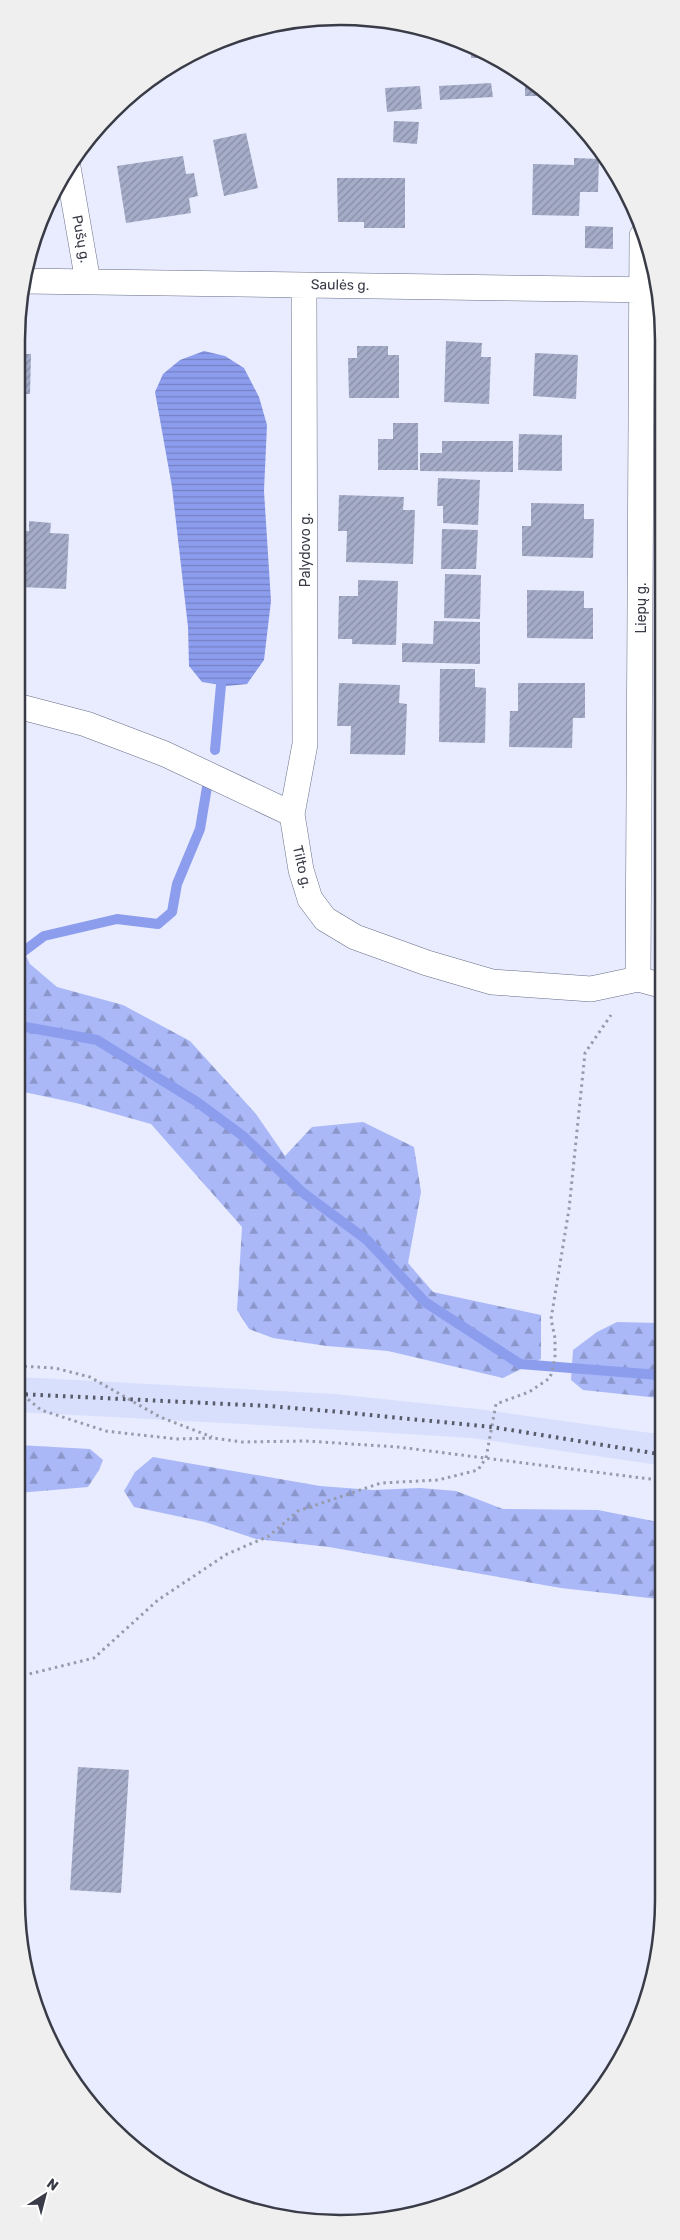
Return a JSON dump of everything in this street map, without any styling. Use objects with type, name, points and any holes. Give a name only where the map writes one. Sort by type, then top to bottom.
[{"type":"street","name":"Pušų g.","points":[[70,178],[88,282]]},
{"type":"street","name":"Liepų g.","points":[[648,273],[650,289],[649,982]]},
{"type":"street","name":"Saulės g.","points":[[31,282],[650,289]]},
{"type":"street","name":"Palydovo g.","points":[[292,814],[305,744],[304,285]]},
{"type":"street","points":[[25,708],[86,724],[165,754],[292,814]]},
{"type":"street","name":"Tilto g.","points":[[292,814],[301,870],[310,899],[325,919],[355,937],[427,963],[492,982],[591,988],[649,982]]},
{"type":"path","points":[[25,1675],[94,1658],[158,1600],[227,1554],[269,1536],[298,1512],[381,1484],[438,1480],[478,1470],[486,1458],[496,1404],[529,1392],[550,1378],[555,1359],[555,1338],[551,1319],[569,1209],[584,1053],[649,982]]},
{"type":"path","points":[[25,1366],[55,1368],[90,1377],[160,1417],[214,1438]]},
{"type":"path","points":[[25,1397],[40,1410],[106,1431],[176,1439],[214,1438],[242,1442],[306,1441],[398,1447],[655,1480]]},
{"type":"shaded area","points":[[204,351],[225,356],[244,368],[259,397],[267,425],[264,491],[271,601],[264,660],[247,684],[227,686],[202,682],[189,666],[188,627],[172,487],[155,392],[163,374],[180,360]]},
{"type":"shaded area","points":[[25,1377],[335,1394],[477,1409],[655,1433],[655,1464],[472,1438],[25,1412]]},
{"type":"green space","points":[[25,954],[30,964],[57,987],[123,1005],[190,1041],[256,1114],[285,1156],[312,1127],[363,1122],[414,1147],[421,1192],[408,1263],[433,1292],[541,1315],[541,1359],[503,1378],[388,1351],[327,1346],[273,1338],[249,1329],[237,1310],[242,1227],[151,1124],[76,1103],[25,1092]]},
{"type":"green space","points":[[617,1322],[655,1323],[655,1398],[583,1390],[571,1380],[573,1350],[597,1332]]},
{"type":"green space","points":[[25,1445],[90,1449],[103,1460],[88,1487],[25,1492]]},
{"type":"green space","points":[[153,1457],[320,1486],[373,1490],[420,1488],[456,1491],[503,1509],[598,1510],[655,1521],[655,1599],[561,1588],[329,1547],[256,1539],[205,1522],[134,1507],[124,1491],[135,1472]]},
{"type":"building","points":[[471,53],[481,58],[471,58]]},
{"type":"building","points":[[491,83],[493,97],[440,100],[439,86]]},
{"type":"building","points":[[525,85],[539,96],[525,96]]},
{"type":"building","points":[[420,86],[422,109],[387,112],[385,88]]},
{"type":"building","points":[[394,121],[419,122],[417,144],[393,142]]},
{"type":"building","points":[[246,133],[258,188],[224,196],[213,140]]},
{"type":"building","points":[[183,156],[186,174],[194,173],[198,196],[189,198],[191,213],[126,223],[117,166]]},
{"type":"building","points":[[574,158],[598,159],[599,161],[598,192],[580,192],[579,216],[532,215],[533,164],[574,165]]},
{"type":"building","points":[[337,178],[405,178],[405,228],[364,228],[364,222],[338,222]]},
{"type":"building","points":[[585,226],[613,227],[613,249],[585,248]]},
{"type":"building","points":[[446,341],[482,343],[481,357],[491,357],[489,404],[444,402]]},
{"type":"building","points":[[357,346],[388,346],[388,355],[399,355],[399,398],[349,398],[348,358],[357,358]]},
{"type":"building","points":[[535,353],[578,355],[576,399],[533,396]]},
{"type":"building","points":[[25,354],[31,354],[30,394],[25,394]]},
{"type":"building","points":[[393,423],[418,423],[418,470],[378,470],[378,439],[393,439]]},
{"type":"building","points":[[519,434],[562,435],[562,471],[518,470]]},
{"type":"building","points":[[442,441],[513,441],[513,472],[420,471],[420,453],[442,453]]},
{"type":"building","points":[[438,478],[480,480],[478,525],[443,523],[443,506],[437,506]]},
{"type":"building","points":[[339,495],[404,497],[403,510],[415,510],[413,564],[346,562],[347,531],[338,531]]},
{"type":"building","points":[[531,503],[584,504],[584,519],[594,519],[593,558],[522,556],[522,526],[531,526]]},
{"type":"building","points":[[29,521],[51,523],[50,533],[69,534],[66,589],[25,587],[25,531],[29,531]]},
{"type":"building","points":[[442,529],[478,530],[476,569],[441,569]]},
{"type":"building","points":[[445,574],[481,575],[480,619],[444,618]]},
{"type":"building","points":[[358,580],[398,581],[396,645],[352,644],[352,639],[338,639],[339,596],[358,596]]},
{"type":"building","points":[[527,590],[584,591],[584,608],[593,608],[593,639],[527,638]]},
{"type":"building","points":[[434,621],[480,622],[480,664],[402,662],[402,643],[433,644]]},
{"type":"building","points":[[440,669],[475,669],[475,687],[486,688],[485,743],[439,742]]},
{"type":"building","points":[[339,683],[400,685],[399,703],[407,704],[405,755],[350,754],[351,726],[337,726]]},
{"type":"building","points":[[518,683],[585,683],[585,718],[573,718],[572,748],[509,747],[510,711],[518,711]]},
{"type":"building","points":[[78,1767],[129,1770],[121,1893],[70,1890]]},
{"type":"waterway","points":[[215,750],[221,685]]},
{"type":"waterway","points":[[25,950],[44,936],[117,919],[158,924],[172,912],[177,884],[200,829],[207,787]]},
{"type":"waterway","points":[[25,1027],[97,1040],[197,1102],[243,1136],[302,1192],[367,1240],[425,1302],[520,1364],[655,1375]]},
{"type":"railway","points":[[25,1394],[269,1406],[329,1411],[492,1427],[655,1453]]}]
